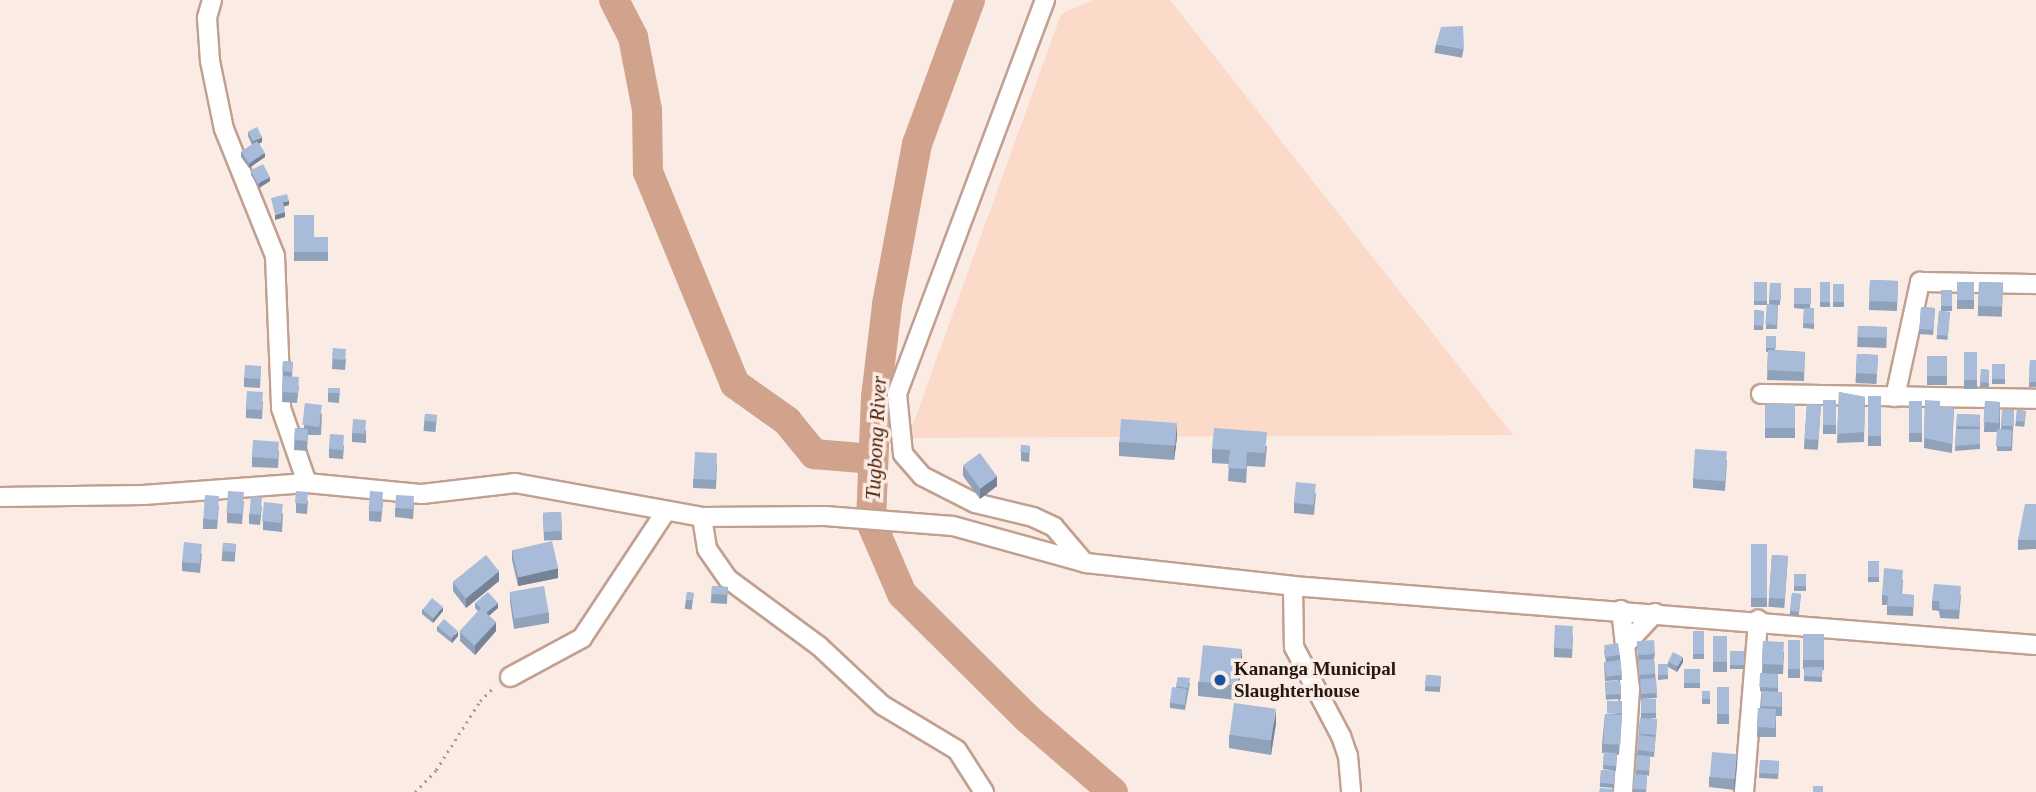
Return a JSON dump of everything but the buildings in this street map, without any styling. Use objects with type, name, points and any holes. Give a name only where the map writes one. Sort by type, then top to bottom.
[{"type":"street","points":[[212,0],[207,18],[210,61],[224,129],[275,256],[281,408],[307,482]]},
{"type":"street","points":[[1045,0],[897,394],[903,454],[922,475],[975,503],[1033,517],[1054,527],[1086,563]]},
{"type":"street","points":[[1895,397],[1920,282],[2036,284]]},
{"type":"street","points":[[1761,394],[2036,400]]},
{"type":"street","points":[[0,497],[143,495],[307,482],[422,494],[515,483],[702,517],[825,516],[953,526],[1086,563],[1293,586],[1758,620],[2036,645]]},
{"type":"street","points":[[510,677],[582,638],[666,511]]},
{"type":"street","points":[[702,517],[707,549],[729,579],[819,646],[882,705],[957,750],[984,792]]},
{"type":"street","points":[[1293,586],[1294,647],[1341,736],[1348,756],[1351,792]]},
{"type":"street","points":[[1621,610],[1630,689],[1623,792]]},
{"type":"street","points":[[1625,645],[1655,613]]},
{"type":"street","points":[[1744,792],[1758,620]]},
{"type":"path","points":[[415,792],[436,770],[480,701],[510,677]]},
{"type":"shaded area","points":[[1093,0],[1170,0],[1513,435],[908,438],[1061,14]]},
{"type":"waterway","points":[[614,0],[633,37],[647,110],[648,172],[735,384],[787,421],[814,454],[873,459]]},
{"type":"waterway","name":"Tugbong River","points":[[970,0],[917,144],[887,305],[876,397],[871,522],[902,594],[1028,719],[1113,792]]},
{"type":"place","name":"Kananga Municipal Slaughterhouse","points":[[1220,680]]}]
